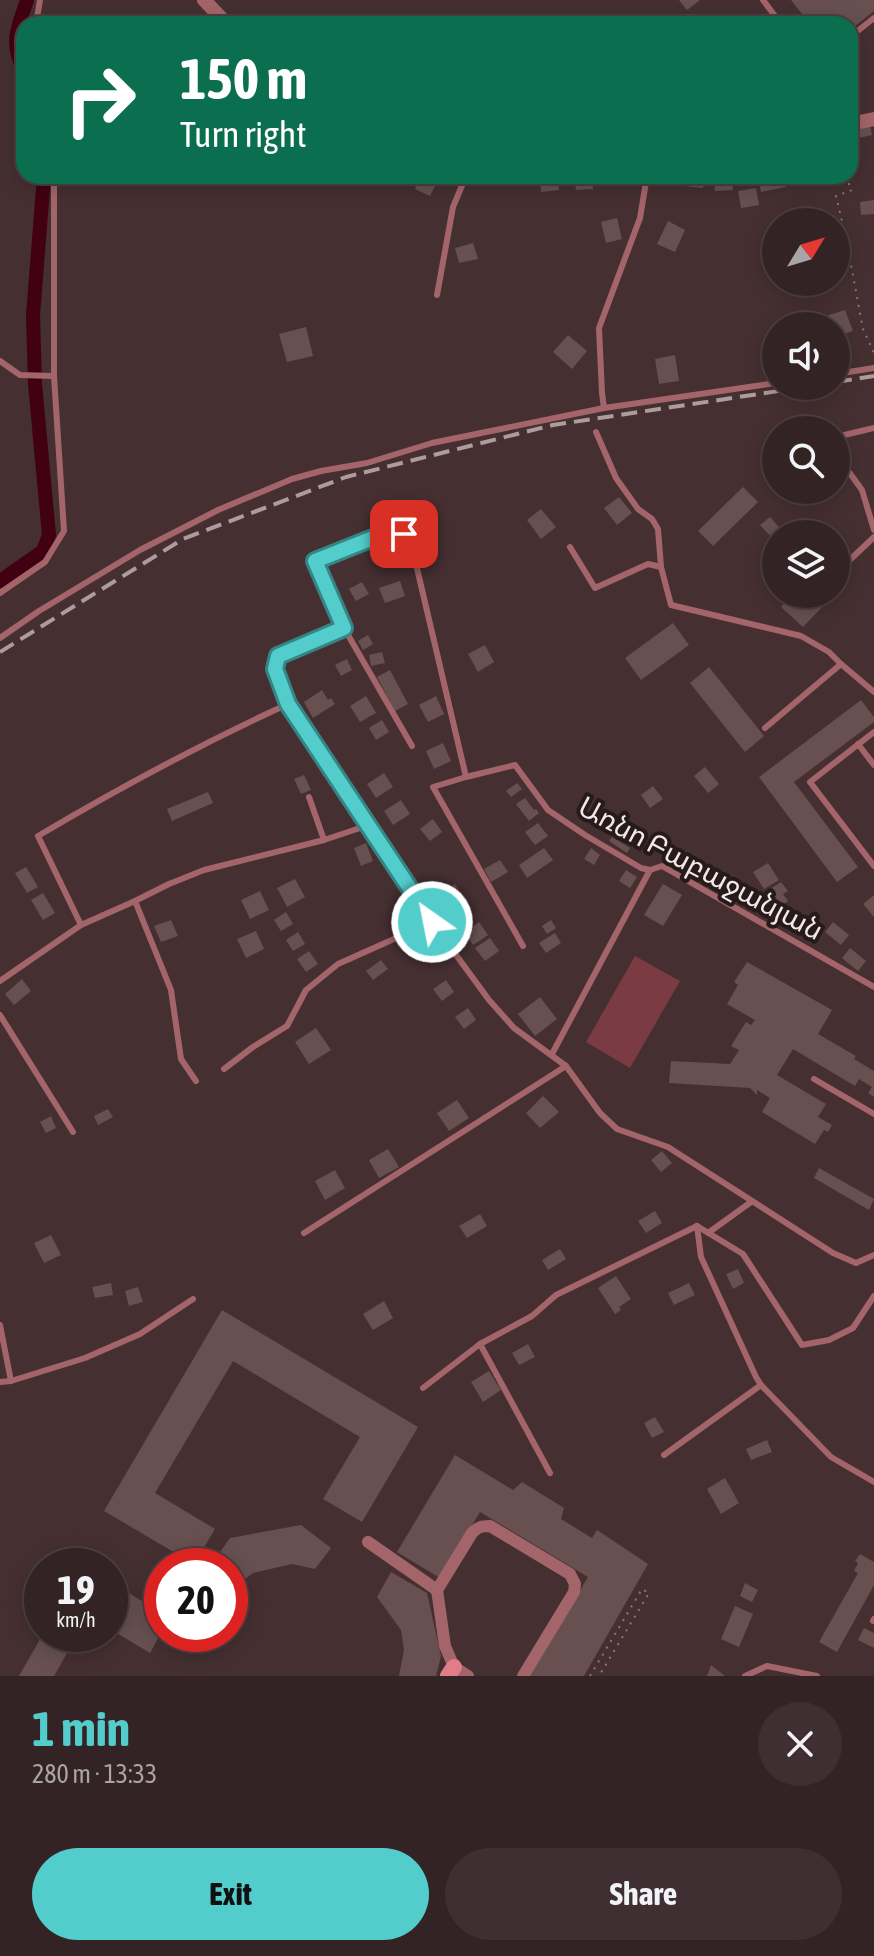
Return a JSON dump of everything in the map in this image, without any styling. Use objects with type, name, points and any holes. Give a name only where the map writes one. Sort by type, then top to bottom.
[{"type":"street","points":[[204,0],[219,16]]},
{"type":"street","points":[[457,1673],[445,1646],[437,1590],[472,1533],[478,1527],[490,1526],[570,1574],[575,1584],[574,1592],[523,1676]]},
{"type":"street","points":[[368,1542],[437,1590]]},
{"type":"lane","points":[[858,31],[874,18]]},
{"type":"lane","points":[[0,593],[45,562],[64,531],[54,376],[54,184]]},
{"type":"lane","points":[[437,295],[453,207],[463,184]]},
{"type":"lane","points":[[604,408],[599,328],[640,218],[646,184]]},
{"type":"lane","points":[[0,361],[20,375],[54,376]]},
{"type":"lane","points":[[850,372],[874,368]]},
{"type":"lane","points":[[0,638],[140,550],[218,510],[292,479],[367,463],[432,443],[604,408],[762,385]]},
{"type":"lane","points":[[850,434],[874,428]]},
{"type":"lane","points":[[596,432],[616,478],[638,509],[652,519],[658,529],[661,567],[671,605],[801,636],[829,652],[874,692]]},
{"type":"lane","points":[[850,473],[862,490],[874,530]]},
{"type":"lane","points":[[412,746],[344,628],[315,561],[388,532],[404,534],[412,547],[466,777]]},
{"type":"lane","points":[[850,560],[874,537]]},
{"type":"lane","points":[[570,547],[595,588],[648,564],[661,567]]},
{"type":"lane","points":[[344,628],[278,656],[275,669],[288,704],[432,922],[489,1000],[514,1028],[566,1066],[600,1113],[617,1129],[668,1147],[833,1253],[856,1263],[874,1255]]},
{"type":"lane","points":[[765,728],[841,664]]},
{"type":"lane","points":[[81,925],[38,836],[234,729],[288,704]]},
{"type":"lane","points":[[874,732],[810,782],[874,866]]},
{"type":"lane","points":[[858,744],[874,765]]},
{"type":"lane","name":"Առնո Բաբաջանյան","points":[[523,946],[433,787],[515,765],[548,810],[585,835],[641,868],[650,870],[662,866],[874,987]]},
{"type":"lane","points":[[309,797],[324,840]]},
{"type":"lane","points":[[0,981],[81,925],[169,884],[204,870],[324,840],[369,825]]},
{"type":"lane","points":[[552,1054],[650,870]]},
{"type":"lane","points":[[135,901],[171,990],[181,1059],[196,1081]]},
{"type":"lane","points":[[224,1069],[287,1026],[306,990],[338,964],[432,922]]},
{"type":"lane","points":[[0,1015],[73,1132]]},
{"type":"lane","points":[[304,1233],[566,1066]]},
{"type":"lane","points":[[814,1079],[874,1114]]},
{"type":"lane","points":[[708,1233],[751,1202]]},
{"type":"lane","points":[[697,1226],[743,1254],[802,1345],[829,1340],[853,1328],[874,1296]]},
{"type":"lane","points":[[423,1388],[480,1344],[532,1316],[556,1295],[697,1226]]},
{"type":"lane","points":[[697,1226],[701,1257],[761,1385],[831,1457],[874,1482]]},
{"type":"lane","points":[[0,1382],[85,1358],[140,1334],[193,1299]]},
{"type":"lane","points":[[0,1325],[11,1381]]},
{"type":"lane","points":[[480,1344],[550,1473]]},
{"type":"lane","points":[[664,1455],[761,1385]]},
{"type":"lane","points":[[745,1676],[767,1666],[790,1674],[817,1676]]},
{"type":"path","points":[[849,184],[852,190],[836,196],[863,329],[874,353]]},
{"type":"path","points":[[590,1676],[642,1589],[649,1593],[599,1676]]},
{"type":"shaded area","points":[[635,956],[680,981],[630,1068],[586,1042]]},
{"type":"building","points":[[679,0],[700,0],[687,10]]},
{"type":"building","points":[[791,0],[874,0],[874,11],[858,24],[858,16],[804,16]]},
{"type":"building","points":[[870,125],[872,135],[858,138],[858,127]]},
{"type":"building","points":[[417,184],[436,184],[430,196],[415,189]]},
{"type":"building","points":[[540,184],[559,184],[559,190],[541,192]]},
{"type":"building","points":[[575,184],[593,184],[593,189],[576,190]]},
{"type":"building","points":[[675,184],[703,184],[703,188]]},
{"type":"building","points":[[715,184],[733,184],[733,190],[715,191]]},
{"type":"building","points":[[760,184],[785,184],[786,187],[761,192]]},
{"type":"building","points":[[756,188],[759,205],[741,208],[738,191]]},
{"type":"building","points":[[874,200],[874,214],[861,215],[860,202]]},
{"type":"building","points":[[617,218],[622,239],[606,243],[601,222]]},
{"type":"building","points":[[668,221],[685,230],[675,252],[657,244]]},
{"type":"building","points":[[473,243],[478,259],[459,263],[455,248]]},
{"type":"building","points":[[306,327],[313,356],[287,362],[279,334]]},
{"type":"building","points":[[568,335],[587,351],[572,369],[553,352]]},
{"type":"building","points":[[675,355],[679,381],[659,384],[655,359]]},
{"type":"building","points":[[743,487],[758,502],[713,546],[698,531]]},
{"type":"building","points":[[619,497],[632,513],[617,525],[604,508]]},
{"type":"building","points":[[421,500],[426,518],[407,523],[402,506]]},
{"type":"building","points":[[541,509],[556,527],[541,539],[527,520]]},
{"type":"building","points":[[400,581],[405,596],[385,603],[379,588]]},
{"type":"building","points":[[362,582],[369,594],[356,601],[349,589]]},
{"type":"building","points":[[782,608],[821,608],[803,627]]},
{"type":"building","points":[[673,623],[689,645],[641,680],[625,658]]},
{"type":"building","points":[[368,635],[373,644],[363,650],[358,641]]},
{"type":"building","points":[[485,645],[494,662],[478,672],[468,654]]},
{"type":"building","points":[[382,652],[385,663],[371,666],[369,655]]},
{"type":"building","points":[[347,659],[352,670],[341,676],[335,665]]},
{"type":"building","points":[[709,667],[764,736],[745,752],[690,683]]},
{"type":"building","points":[[390,670],[408,704],[395,711],[377,677]]},
{"type":"building","points":[[322,690],[328,700],[331,698],[335,704],[313,718],[304,702]]},
{"type":"building","points":[[366,696],[376,713],[360,722],[350,706]]},
{"type":"building","points":[[436,696],[444,714],[428,722],[419,705]]},
{"type":"building","points":[[861,700],[874,717],[874,722],[794,782],[858,867],[837,882],[759,777]]},
{"type":"building","points":[[382,720],[389,732],[376,740],[369,728]]},
{"type":"building","points":[[443,743],[451,761],[434,769],[426,751]]},
{"type":"building","points":[[705,767],[719,784],[708,793],[694,776]]},
{"type":"building","points":[[384,773],[393,787],[376,798],[367,784]]},
{"type":"building","points":[[304,775],[311,790],[301,794],[294,779]]},
{"type":"building","points":[[517,783],[522,789],[511,797],[506,791]]},
{"type":"building","points":[[653,786],[663,799],[650,808],[641,795]]},
{"type":"building","points":[[208,792],[213,803],[172,821],[167,809]]},
{"type":"building","points":[[525,798],[539,813],[529,821],[516,804]]},
{"type":"building","points":[[401,800],[410,814],[393,825],[384,811]]},
{"type":"building","points":[[433,819],[442,832],[430,841],[420,829]]},
{"type":"building","points":[[538,823],[548,836],[535,845],[525,832]]},
{"type":"building","points":[[612,837],[630,848],[627,853],[609,841]]},
{"type":"building","points":[[366,843],[373,861],[361,866],[354,848]]},
{"type":"building","points":[[544,848],[553,860],[527,878],[519,865]]},
{"type":"building","points":[[591,848],[600,855],[594,865],[584,859]]},
{"type":"building","points":[[500,860],[508,872],[491,882],[484,869]]},
{"type":"building","points":[[768,863],[779,880],[764,889],[753,872]]},
{"type":"building","points":[[26,867],[38,887],[27,893],[15,873]]},
{"type":"building","points":[[626,870],[637,877],[630,888],[619,881]]},
{"type":"building","points":[[295,879],[305,897],[287,907],[277,888]]},
{"type":"building","points":[[781,882],[788,891],[783,894],[788,901],[779,908],[767,891]]},
{"type":"building","points":[[455,884],[464,898],[447,909],[437,895]]},
{"type":"building","points":[[663,884],[682,895],[663,926],[644,915]]},
{"type":"building","points":[[260,891],[269,910],[250,919],[241,900]]},
{"type":"building","points":[[43,893],[55,913],[43,920],[31,900]]},
{"type":"building","points":[[874,895],[874,917],[863,904]]},
{"type":"building","points":[[286,912],[293,924],[281,931],[274,920]]},
{"type":"building","points":[[171,920],[178,936],[161,942],[154,926]]},
{"type":"building","points":[[551,920],[556,928],[547,934],[542,926]]},
{"type":"building","points":[[479,922],[488,935],[473,945],[464,932]]},
{"type":"building","points":[[833,922],[849,935],[841,945],[825,932]]},
{"type":"building","points":[[256,931],[264,949],[246,958],[237,939]]},
{"type":"building","points":[[298,932],[305,944],[293,951],[286,940]]},
{"type":"building","points":[[555,933],[561,943],[546,953],[539,943]]},
{"type":"building","points":[[490,938],[499,951],[485,961],[475,948]]},
{"type":"building","points":[[850,948],[866,961],[858,971],[842,958]]},
{"type":"building","points":[[309,951],[318,964],[306,972],[297,959]]},
{"type":"building","points":[[381,960],[388,969],[373,980],[366,971]]},
{"type":"building","points":[[747,962],[832,1010],[818,1034],[856,1056],[854,1059],[874,1071],[874,1097],[868,1093],[872,1087],[859,1079],[855,1086],[793,1049],[777,1075],[826,1104],[818,1117],[832,1125],[828,1132],[824,1130],[815,1144],[762,1112],[770,1098],[757,1090],[757,1095],[750,1088],[669,1083],[671,1061],[730,1064],[739,1050],[731,1046],[746,1022],[751,1025],[755,1020],[727,1004],[738,985],[734,982]]},
{"type":"building","points":[[22,979],[31,991],[14,1005],[5,994]]},
{"type":"building","points":[[446,980],[454,992],[442,1001],[433,989]]},
{"type":"building","points":[[540,997],[557,1019],[535,1036],[518,1014]]},
{"type":"building","points":[[468,1008],[476,1020],[464,1029],[455,1017]]},
{"type":"building","points":[[316,1028],[331,1050],[309,1064],[295,1042]]},
{"type":"building","points":[[543,1096],[559,1112],[540,1128],[526,1113]]},
{"type":"building","points":[[457,1100],[469,1118],[449,1131],[437,1113]]},
{"type":"building","points":[[108,1109],[113,1117],[98,1125],[94,1116]]},
{"type":"building","points":[[51,1116],[56,1128],[46,1133],[40,1122]]},
{"type":"building","points":[[388,1149],[399,1167],[379,1178],[369,1160]]},
{"type":"building","points":[[662,1151],[672,1163],[661,1172],[651,1160]]},
{"type":"building","points":[[819,1168],[874,1199],[869,1210],[814,1178]]},
{"type":"building","points":[[335,1170],[345,1188],[325,1200],[315,1181]]},
{"type":"building","points":[[655,1211],[662,1223],[646,1233],[638,1221]]},
{"type":"building","points":[[480,1214],[487,1226],[467,1238],[459,1226]]},
{"type":"building","points":[[51,1235],[61,1255],[44,1263],[34,1243]]},
{"type":"building","points":[[560,1249],[566,1259],[548,1270],[542,1260]]},
{"type":"building","points":[[738,1269],[744,1283],[733,1289],[726,1274]]},
{"type":"building","points":[[616,1276],[631,1299],[615,1314],[598,1288]]},
{"type":"building","points":[[111,1283],[113,1295],[95,1298],[92,1287]]},
{"type":"building","points":[[689,1283],[695,1295],[674,1305],[668,1293]]},
{"type":"building","points":[[138,1287],[143,1302],[129,1306],[125,1291]]},
{"type":"building","points":[[384,1301],[393,1318],[373,1330],[363,1314]]},
{"type":"building","points":[[222,1310],[418,1427],[362,1522],[323,1499],[360,1437],[233,1361],[155,1493],[215,1529],[204,1548],[167,1548],[104,1511]]},
{"type":"building","points":[[528,1344],[535,1357],[519,1365],[512,1353]]},
{"type":"building","points":[[489,1371],[501,1390],[483,1402],[471,1382]]},
{"type":"building","points":[[655,1417],[664,1432],[652,1438],[644,1423]]},
{"type":"building","points":[[767,1440],[772,1452],[751,1460],[746,1449]]},
{"type":"building","points":[[455,1455],[513,1490],[522,1482],[564,1508],[561,1519],[592,1538],[597,1530],[648,1564],[584,1676],[528,1676],[588,1577],[480,1512],[440,1578],[397,1552]]},
{"type":"building","points":[[725,1478],[739,1503],[721,1514],[707,1489]]},
{"type":"building","points":[[301,1525],[331,1548],[315,1569],[292,1564],[248,1577],[248,1548],[223,1548],[230,1538]]},
{"type":"building","points":[[860,1554],[874,1562],[874,1585],[837,1652],[819,1642],[858,1573],[854,1571],[858,1563],[855,1561]]},
{"type":"building","points":[[391,1572],[427,1593],[441,1656],[436,1676],[399,1676],[404,1650],[401,1630],[377,1597]]},
{"type":"building","points":[[745,1583],[758,1590],[752,1602],[740,1596]]},
{"type":"building","points":[[128,1593],[144,1602],[144,1649],[128,1640]]},
{"type":"building","points":[[735,1606],[753,1614],[739,1647],[721,1639]]},
{"type":"building","points":[[864,1628],[874,1633],[874,1648],[858,1640]]},
{"type":"building","points":[[33,1652],[68,1652],[54,1676],[19,1676]]},
{"type":"building","points":[[711,1665],[725,1676],[707,1676]]},
{"type":"waterway","points":[[22,16],[27,0]]},
{"type":"waterway","points":[[0,581],[43,551],[49,535],[35,384],[33,315],[43,184]]},
{"type":"railway","points":[[850,380],[874,376]]},
{"type":"railway","points":[[0,652],[183,539],[346,477],[553,425],[762,394]]},
{"type":"route","points":[[404,534],[388,532],[315,561],[344,628],[278,656],[275,669],[288,704],[432,922]]}]
